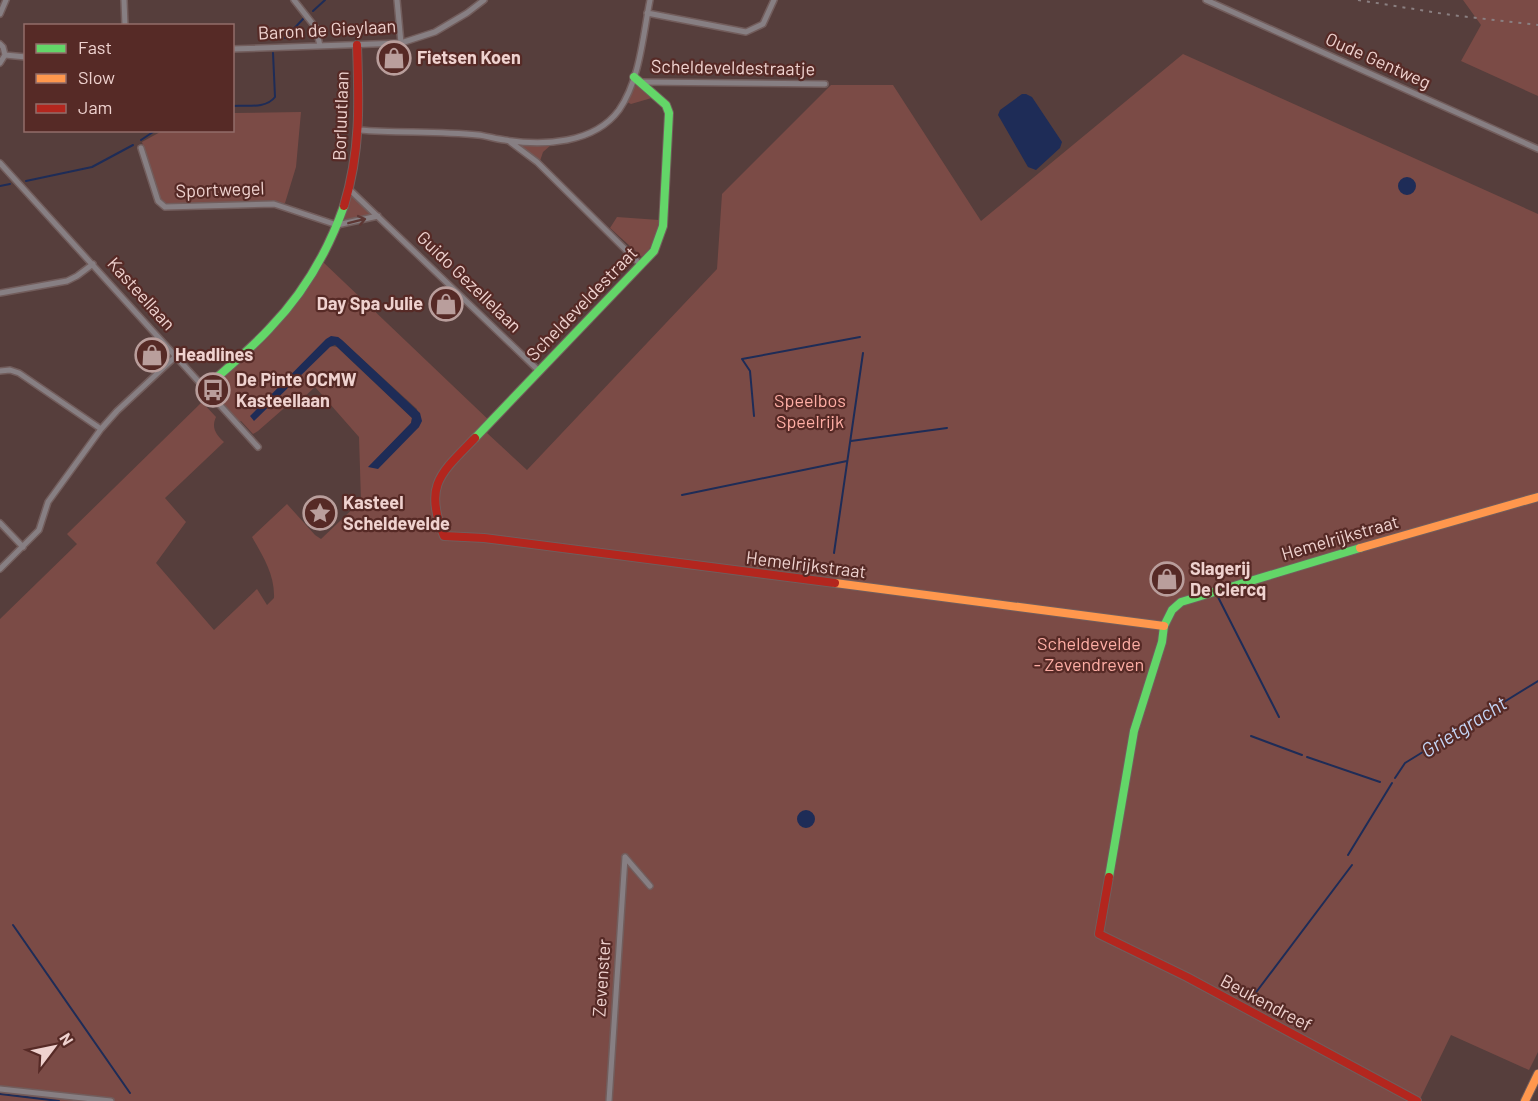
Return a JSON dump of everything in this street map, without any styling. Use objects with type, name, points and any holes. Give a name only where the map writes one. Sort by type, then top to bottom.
[{"type":"street","points":[[0,14],[6,0]]},
{"type":"street","points":[[124,0],[125,24]]},
{"type":"street","points":[[294,0],[316,28],[320,46]]},
{"type":"street","points":[[397,0],[401,43]]},
{"type":"street","name":"Baron de Gieylaan","points":[[234,50],[401,43],[435,32],[484,0]]},
{"type":"street","points":[[359,130],[479,135],[507,141],[571,140],[586,135],[604,124],[618,110],[638,79],[650,0]]},
{"type":"street","points":[[647,13],[746,32],[759,28],[763,24],[774,0]]},
{"type":"street","name":"Oude Gentweg","points":[[1206,0],[1538,149]]},
{"type":"street","points":[[0,44],[5,55],[0,63]]},
{"type":"street","name":"Borluutlaan","points":[[205,388],[279,319],[311,277],[337,225],[355,164],[359,130],[357,45]]},
{"type":"street","points":[[5,55],[24,57]]},
{"type":"street","name":"Scheldeveldestraatje","points":[[638,79],[825,84]]},
{"type":"street","name":"Scheldeveldestraat","points":[[444,536],[435,503],[439,477],[654,251],[663,226],[669,113],[666,105],[638,79]]},
{"type":"street","points":[[507,141],[537,162],[641,265]]},
{"type":"street","name":"Sportwegel","points":[[141,148],[158,201],[162,206],[274,204],[337,225]]},
{"type":"street","name":"Kasteellaan","points":[[0,163],[258,447]]},
{"type":"street","name":"Guido Gezellelaan","points":[[349,189],[539,370]]},
{"type":"street","points":[[337,225],[378,216]]},
{"type":"street","points":[[0,293],[67,281],[93,264]]},
{"type":"street","points":[[0,569],[39,530],[48,502],[101,429],[176,356]]},
{"type":"street","points":[[0,371],[10,370],[19,373],[101,429]]},
{"type":"street","name":"Hemelrijkstraat","points":[[1099,933],[1134,731],[1162,642],[1164,626],[1172,610],[1180,602],[1538,497]]},
{"type":"street","points":[[0,523],[23,547]]},
{"type":"street","name":"Hemelrijkstraat","points":[[444,536],[484,538],[1164,626]]},
{"type":"street","name":"Zevenster","points":[[609,1101],[625,858],[650,886]]},
{"type":"street","name":"Beukendreef","points":[[1099,933],[1187,977],[1417,1101]]},
{"type":"street","points":[[1527,1097],[1538,1074]]},
{"type":"street","points":[[0,1089],[111,1101]]},
{"type":"street","points":[[1527,1097],[1538,1095]]},
{"type":"green space","points":[[1463,0],[1538,0],[1538,96],[1461,61],[1481,25]]},
{"type":"green space","name":"Scheldevelde - Zevendreven","points":[[1183,54],[1538,214],[1538,1052],[1529,1070],[1451,1035],[1417,1101],[0,1101],[0,619],[77,544],[67,534],[202,402],[216,417],[215,431],[224,442],[165,498],[186,522],[156,563],[214,630],[257,589],[267,605],[274,598],[273,581],[252,537],[287,504],[321,539],[361,501],[359,437],[315,387],[302,399],[298,396],[253,434],[212,392],[212,385],[270,333],[323,262],[494,425],[487,433],[527,470],[717,269],[722,194],[831,85],[893,85],[981,221]],"holes":[[[338,337],[417,409],[419,427],[369,467],[411,423],[412,418],[337,347],[330,346]]]},
{"type":"green space","points":[[639,84],[655,97],[631,104],[627,102],[635,86]]},
{"type":"green space","points":[[301,112],[296,167],[285,203],[163,204],[158,196],[142,142],[160,132],[234,132],[234,113]]},
{"type":"green space","points":[[517,144],[551,145],[543,152],[540,161]]},
{"type":"green space","points":[[353,196],[370,212],[369,216],[348,220],[343,218]]},
{"type":"green space","points":[[617,217],[659,220],[654,240],[642,257],[610,228]]},
{"type":"water","points":[[1022,94],[1032,97],[1062,142],[1060,148],[1036,170],[1028,167],[998,115],[1000,110]]},
{"type":"water","points":[[1407,177],[1413,180],[1416,186],[1413,192],[1407,195],[1401,192],[1398,186],[1401,180]]},
{"type":"water","points":[[331,336],[342,340],[420,413],[422,421],[419,427],[378,469],[368,467],[411,423],[412,418],[335,345],[330,347],[254,421],[250,416]]},
{"type":"water","points":[[806,810],[812,813],[815,819],[812,825],[806,828],[800,825],[797,819],[800,813]]},
{"type":"waterway","points":[[313,11],[325,0]]},
{"type":"waterway","points":[[285,38],[304,18]]},
{"type":"waterway","points":[[234,106],[261,105],[275,97],[273,53]]},
{"type":"waterway","points":[[141,140],[153,132]]},
{"type":"waterway","points":[[26,181],[92,167],[133,145]]},
{"type":"waterway","points":[[0,186],[10,184]]},
{"type":"waterway","points":[[754,416],[750,371],[742,359],[860,337]]},
{"type":"waterway","points":[[834,553],[863,353]]},
{"type":"waterway","points":[[851,441],[947,428]]},
{"type":"waterway","points":[[682,495],[847,461]]},
{"type":"waterway","points":[[1218,597],[1279,717]]},
{"type":"waterway","name":"Grietgracht","points":[[1395,778],[1405,763],[1538,681]]},
{"type":"waterway","points":[[1251,736],[1302,755]]},
{"type":"waterway","points":[[1307,757],[1380,782]]},
{"type":"waterway","name":"Grietgracht","points":[[1348,855],[1392,783]]},
{"type":"waterway","name":"Grietgracht","points":[[1248,1000],[1352,865]]},
{"type":"waterway","points":[[13,925],[130,1093]]},
{"type":"waterway","points":[[0,1094],[59,1101]]},
{"type":"railway","points":[[1358,0],[1451,15],[1538,25]]},
{"type":"traffic: fast","points":[[475,438],[654,251],[663,226],[669,113],[666,105],[634,77]]},
{"type":"traffic: fast","points":[[205,388],[255,344],[294,300],[323,255],[344,206]]},
{"type":"traffic: fast","points":[[1109,877],[1134,731],[1162,642],[1164,626],[1172,610],[1181,602],[1360,548]]},
{"type":"traffic: slow","points":[[1360,548],[1538,497]]},
{"type":"traffic: slow","points":[[835,583],[1164,626]]},
{"type":"traffic: slow","points":[[1525,1101],[1538,1074]]},
{"type":"traffic: jam","points":[[344,206],[350,185],[356,145],[357,45]]},
{"type":"traffic: jam","points":[[475,438],[453,461],[439,481],[435,504],[444,536],[484,538],[835,583]]},
{"type":"traffic: jam","points":[[1109,877],[1099,934],[1187,977],[1417,1101]]},
{"type":"place","name":"Fietsen Koen","points":[[394,58]]},
{"type":"place","name":"Day Spa Julie","points":[[446,304]]},
{"type":"place","name":"Headlines","points":[[152,355]]},
{"type":"place","name":"De Pinte OCMW Kasteellaan","points":[[213,390]]},
{"type":"place","name":"Kasteel Scheldevelde","points":[[320,513]]},
{"type":"place","name":"Slagerij De Clercq","points":[[1167,579]]},
{"type":"park label","name":"Speelbos Speelrijk","points":[[810,411]]}]
